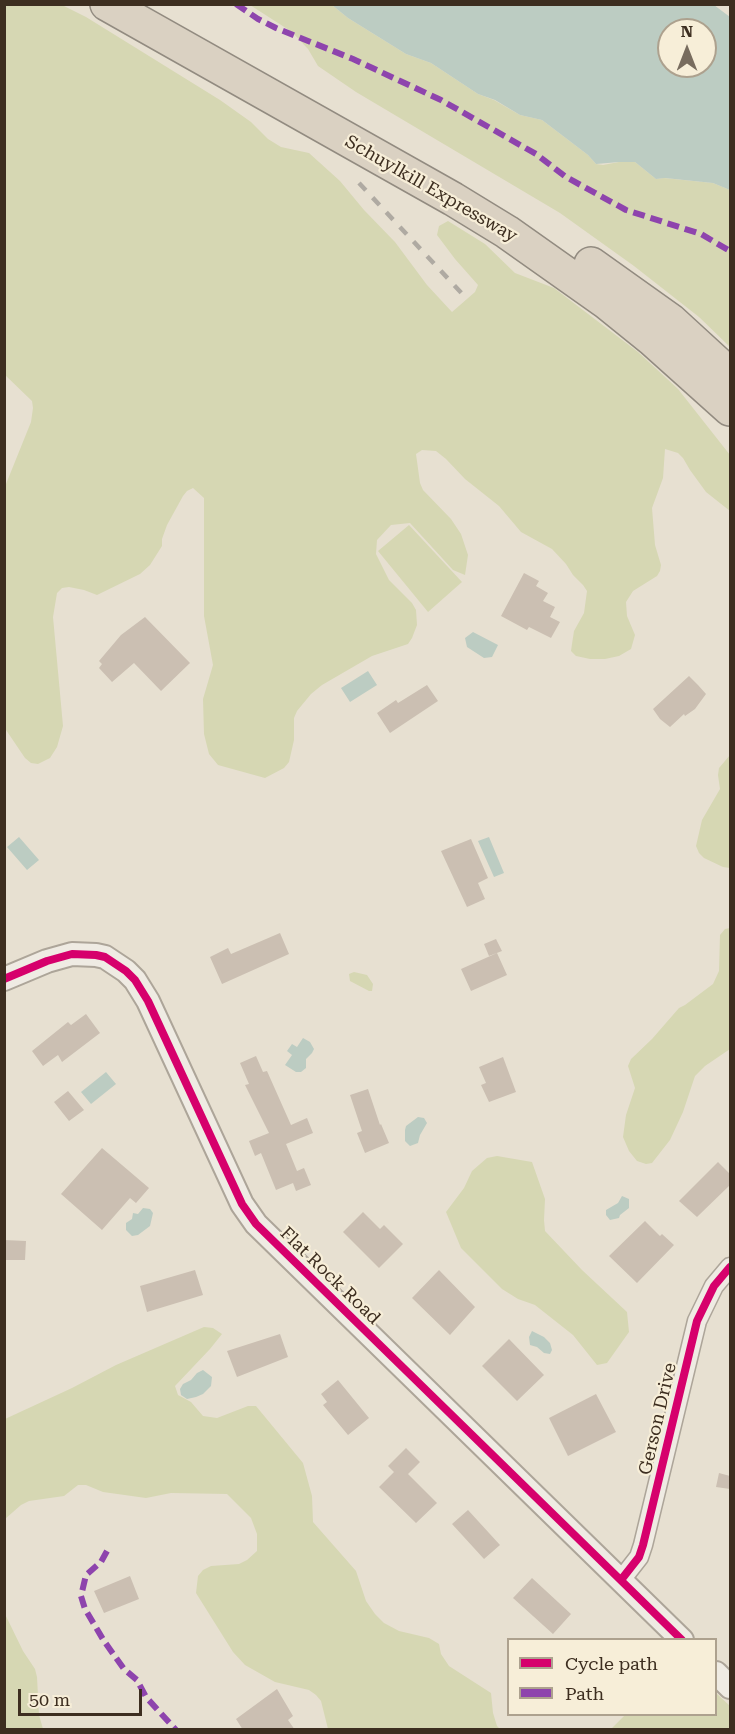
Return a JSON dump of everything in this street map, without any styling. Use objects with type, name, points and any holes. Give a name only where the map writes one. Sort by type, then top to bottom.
[{"type":"highway","name":"Schuylkill Expressway","points":[[107,4],[443,193],[507,232],[606,302],[671,356],[730,410]]},
{"type":"highway","name":"Schuylkill Expressway","points":[[152,4],[514,209],[671,321],[730,375]]},
{"type":"street","name":"Flat Rock Road","points":[[4,979],[47,961],[72,954],[105,957],[126,971],[135,980],[148,1001],[242,1204],[256,1224],[680,1638]]},
{"type":"street","name":"Gerson Drive","points":[[621,1580],[639,1557],[643,1545],[697,1321],[714,1286],[730,1267]]},
{"type":"street","points":[[717,1673],[730,1687]]},
{"type":"green space","points":[[5,4],[62,5],[86,17],[220,100],[281,147],[309,153],[340,181],[395,242],[427,285],[452,312],[475,292],[478,285],[437,235],[439,226],[448,221],[485,244],[515,273],[554,288],[638,352],[678,389],[730,455],[730,511],[706,492],[678,453],[665,449],[663,478],[652,508],[660,571],[657,576],[633,591],[626,602],[627,616],[635,635],[631,649],[619,656],[605,659],[576,656],[571,651],[574,631],[584,613],[587,591],[583,585],[552,549],[521,532],[499,506],[465,479],[446,459],[436,451],[422,450],[416,454],[420,483],[423,490],[451,519],[461,534],[468,555],[465,575],[453,570],[410,523],[391,525],[377,540],[376,554],[389,580],[416,610],[417,625],[408,644],[372,656],[322,685],[311,694],[294,718],[294,740],[289,762],[284,768],[265,778],[218,765],[209,754],[204,734],[203,699],[213,665],[204,616],[204,498],[193,488],[183,496],[167,525],[162,546],[150,565],[140,574],[97,595],[69,587],[62,588],[57,593],[53,617],[63,726],[57,747],[50,758],[38,764],[31,763],[25,758],[4,727],[6,484],[31,422],[33,408],[32,401],[5,375]]},
{"type":"green space","points":[[250,5],[332,5],[348,18],[406,54],[431,63],[478,94],[520,115],[542,120],[588,155],[596,164],[635,162],[656,179],[713,183],[730,190],[730,347],[699,317],[634,266],[560,213],[356,92],[318,66],[308,49],[292,32]]},
{"type":"green space","points":[[409,525],[462,582],[428,612],[378,551]]},
{"type":"green space","points":[[730,755],[730,868],[704,858],[696,846],[702,820],[720,789],[719,768]]},
{"type":"green space","points":[[730,928],[730,1049],[705,1066],[695,1076],[683,1112],[670,1140],[652,1163],[637,1161],[629,1151],[623,1137],[626,1115],[635,1088],[628,1066],[631,1059],[679,1008],[713,984],[719,971],[720,935],[725,929]]},
{"type":"green space","points":[[354,972],[367,975],[373,984],[372,991],[350,981],[349,974]]},
{"type":"green space","points":[[497,1156],[532,1162],[545,1199],[545,1231],[627,1312],[629,1332],[607,1363],[597,1365],[573,1335],[535,1305],[518,1299],[502,1289],[461,1248],[446,1212],[464,1188],[472,1171],[487,1158]]},
{"type":"green space","points":[[204,1327],[213,1328],[222,1334],[175,1386],[178,1395],[191,1402],[203,1416],[217,1418],[248,1406],[256,1406],[303,1463],[312,1496],[313,1522],[356,1571],[366,1601],[375,1614],[384,1623],[399,1631],[429,1638],[439,1644],[441,1654],[449,1666],[491,1693],[493,1713],[500,1729],[328,1729],[321,1701],[316,1695],[309,1690],[275,1682],[245,1665],[233,1652],[196,1593],[198,1576],[203,1570],[211,1566],[239,1564],[257,1551],[257,1534],[251,1518],[227,1494],[171,1493],[146,1498],[103,1492],[86,1485],[78,1485],[64,1496],[29,1501],[5,1519],[5,1419],[116,1365]]},
{"type":"green space","points":[[4,1612],[23,1651],[35,1669],[39,1715],[43,1729],[5,1729]]},
{"type":"green space","points":[[717,1694],[730,1706],[730,1729],[611,1729],[624,1716],[717,1716]]},
{"type":"shaded area","points":[[332,5],[714,5],[730,17],[730,190],[713,183],[656,179],[635,162],[596,164],[588,155],[542,120],[520,115],[495,100],[478,94],[431,63],[406,54],[348,18]]},
{"type":"shaded area","points":[[473,632],[498,645],[492,657],[484,658],[467,647],[465,638]]},
{"type":"shaded area","points":[[368,671],[377,685],[350,702],[341,688]]},
{"type":"shaded area","points":[[19,837],[39,860],[27,870],[7,847]]},
{"type":"shaded area","points":[[489,837],[504,873],[494,877],[478,841]]},
{"type":"shaded area","points":[[303,1038],[310,1042],[314,1049],[306,1059],[306,1068],[301,1072],[296,1072],[285,1065],[292,1055],[287,1051],[292,1044],[297,1047]]},
{"type":"shaded area","points":[[106,1072],[116,1084],[91,1104],[81,1092]]},
{"type":"shaded area","points":[[418,1117],[424,1118],[427,1123],[418,1143],[410,1146],[405,1141],[406,1126]]},
{"type":"shaded area","points":[[622,1196],[629,1199],[629,1208],[619,1218],[610,1220],[606,1215],[606,1210],[618,1203]]},
{"type":"shaded area","points":[[143,1208],[150,1209],[153,1213],[150,1226],[138,1235],[132,1236],[126,1230],[126,1223],[132,1219],[133,1213],[138,1214]]},
{"type":"shaded area","points":[[532,1331],[550,1343],[552,1350],[550,1354],[530,1345],[529,1337]]},
{"type":"shaded area","points":[[203,1370],[212,1377],[211,1386],[196,1397],[187,1399],[181,1395],[180,1389],[183,1384]]},
{"type":"building","points":[[524,573],[539,581],[536,586],[548,593],[543,601],[555,607],[550,617],[560,622],[551,638],[529,627],[527,630],[501,616]]},
{"type":"building","points":[[145,617],[190,663],[161,691],[134,663],[112,682],[99,668],[102,664],[99,661],[121,635]]},
{"type":"building","points":[[689,676],[706,694],[695,709],[685,716],[684,714],[670,727],[653,709]]},
{"type":"building","points":[[427,685],[438,701],[390,733],[377,713],[396,700],[398,703]]},
{"type":"building","points":[[471,839],[488,878],[478,883],[485,899],[467,907],[441,851]]},
{"type":"building","points":[[280,933],[289,954],[222,984],[210,957],[228,948],[231,954]]},
{"type":"building","points":[[496,939],[502,951],[489,956],[484,944]]},
{"type":"building","points":[[497,953],[507,975],[471,991],[461,969]]},
{"type":"building","points":[[86,1014],[100,1033],[62,1062],[58,1055],[43,1066],[32,1051],[68,1022],[71,1025]]},
{"type":"building","points":[[256,1056],[263,1072],[267,1071],[291,1125],[307,1118],[313,1133],[286,1144],[297,1171],[304,1168],[311,1185],[296,1191],[293,1183],[276,1190],[261,1153],[255,1156],[249,1141],[269,1133],[245,1085],[249,1084],[240,1063]]},
{"type":"building","points":[[503,1057],[516,1092],[489,1102],[481,1085],[486,1083],[479,1067]]},
{"type":"building","points":[[368,1089],[380,1125],[389,1143],[365,1153],[357,1133],[362,1131],[350,1095]]},
{"type":"building","points":[[68,1091],[84,1110],[69,1121],[54,1102]]},
{"type":"building","points":[[102,1148],[149,1188],[136,1203],[130,1198],[102,1230],[61,1194]]},
{"type":"building","points":[[718,1162],[730,1174],[730,1185],[697,1217],[679,1201]]},
{"type":"building","points":[[363,1212],[380,1229],[384,1225],[403,1244],[379,1268],[343,1232]]},
{"type":"building","points":[[645,1221],[660,1236],[662,1234],[674,1245],[637,1283],[609,1256]]},
{"type":"building","points":[[4,1240],[26,1241],[25,1260],[4,1260]]},
{"type":"building","points":[[195,1270],[203,1295],[147,1312],[140,1286]]},
{"type":"building","points":[[439,1270],[475,1307],[450,1335],[412,1298]]},
{"type":"building","points":[[280,1334],[288,1357],[237,1377],[227,1351]]},
{"type":"building","points":[[509,1339],[544,1375],[517,1401],[482,1366]]},
{"type":"building","points":[[338,1380],[369,1418],[348,1435],[323,1405],[327,1402],[321,1394]]},
{"type":"building","points":[[596,1394],[616,1432],[568,1456],[549,1418]]},
{"type":"building","points":[[406,1448],[420,1462],[408,1474],[437,1503],[416,1523],[379,1487],[394,1472],[388,1466]]},
{"type":"building","points":[[719,1473],[730,1476],[730,1489],[716,1487]]},
{"type":"building","points":[[468,1510],[500,1545],[484,1559],[452,1524]]},
{"type":"building","points":[[130,1576],[139,1599],[104,1613],[94,1591]]},
{"type":"building","points":[[532,1578],[571,1614],[553,1634],[513,1598]]},
{"type":"building","points":[[277,1689],[293,1716],[288,1720],[295,1730],[243,1730],[236,1719]]},
{"type":"railway","points":[[359,183],[467,299]]},
{"type":"marked path","points":[[236,4],[276,28],[353,59],[441,100],[536,154],[566,177],[626,210],[701,234],[730,251]]},
{"type":"marked path","points":[[107,1551],[101,1562],[86,1575],[81,1596],[85,1609],[124,1669],[137,1680],[146,1697],[176,1730]]},
{"type":"cycle path","points":[[4,979],[47,961],[72,954],[105,957],[126,971],[135,980],[148,1001],[242,1204],[256,1224],[680,1638]]},
{"type":"cycle path","points":[[621,1580],[639,1557],[643,1545],[697,1321],[714,1286],[730,1267]]}]
